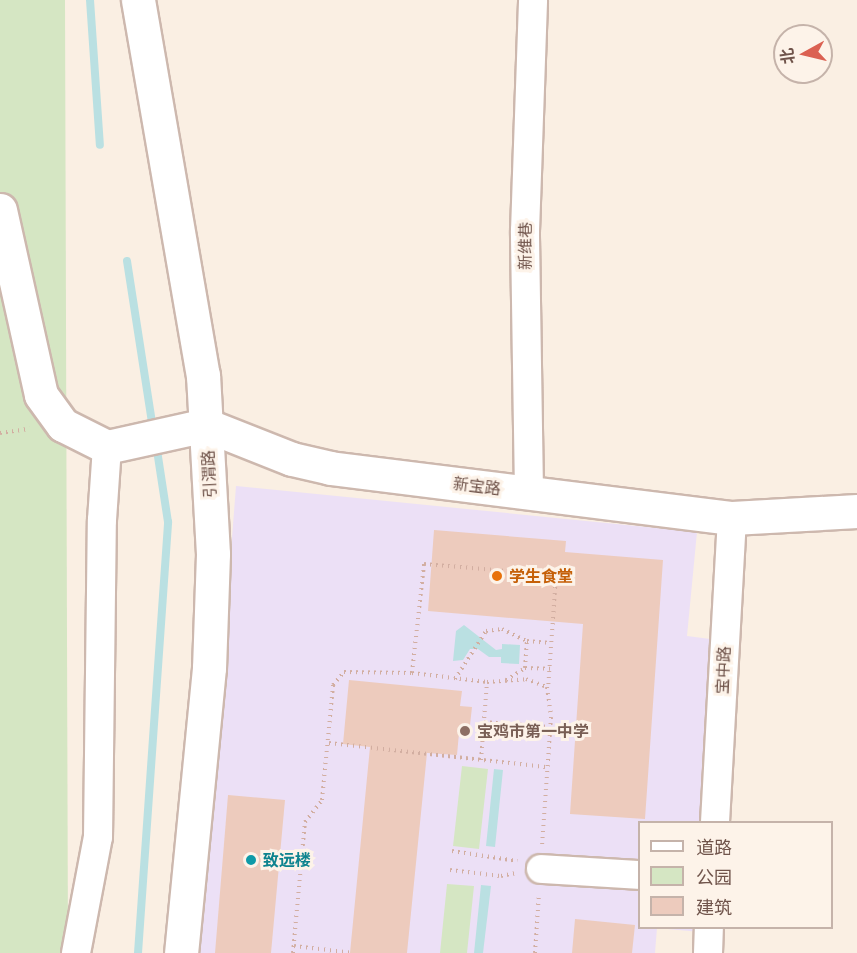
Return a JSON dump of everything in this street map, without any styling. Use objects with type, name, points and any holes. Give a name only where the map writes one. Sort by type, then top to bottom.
[{"type":"main road","name":"引渭路","points":[[138,0],[203,375],[213,554],[208,668],[181,953]]},
{"type":"main road","points":[[0,210],[41,395],[63,424],[107,447],[206,424]]},
{"type":"main road","name":"新宝路","points":[[206,424],[292,459],[330,468],[732,518],[857,511]]},
{"type":"street","name":"新维巷","points":[[529,492],[525,231],[533,0]]},
{"type":"street","points":[[76,953],[98,837],[102,520],[107,447]]},
{"type":"street","name":"宝中路","points":[[715,821],[732,518]]},
{"type":"street","points":[[541,869],[638,875]]},
{"type":"street","points":[[708,953],[709,929]]},
{"type":"path","points":[[412,674],[424,564],[556,575],[548,689],[550,727],[535,953]]},
{"type":"path","points":[[455,679],[480,638],[494,628],[513,632],[527,641],[551,643]]},
{"type":"path","points":[[525,668],[527,641]]},
{"type":"path","points":[[502,682],[525,668],[550,669]]},
{"type":"path","points":[[293,953],[305,822],[322,800],[333,685],[337,677],[344,672],[412,674],[487,682],[526,679],[548,689]]},
{"type":"path","points":[[481,760],[487,682]]},
{"type":"path","points":[[484,722],[550,727]]},
{"type":"path","points":[[329,744],[546,767]]},
{"type":"path","points":[[452,851],[503,856]]},
{"type":"path","points":[[450,870],[501,876]]},
{"type":"path","points":[[294,946],[354,953]]},
{"type":"shaded area","name":"宝鸡市第一中学","points":[[236,486],[697,532],[687,636],[718,640],[706,821],[638,821],[638,929],[657,929],[655,953],[200,953]]},
{"type":"shaded area","points":[[668,929],[700,929],[700,932]]},
{"type":"green space","points":[[0,0],[65,0],[68,953],[0,953]]},
{"type":"green space","points":[[462,766],[488,769],[479,849],[453,846]]},
{"type":"green space","points":[[447,884],[474,886],[467,953],[440,953]]},
{"type":"water","points":[[464,625],[496,650],[502,649],[502,644],[520,645],[519,664],[501,663],[501,657],[489,657],[478,649],[470,649],[463,660],[453,661],[456,631]]},
{"type":"water","points":[[494,769],[503,770],[495,847],[486,846]]},
{"type":"water","points":[[481,885],[491,886],[483,953],[474,953]]},
{"type":"building","points":[[434,530],[566,541],[565,552],[663,560],[645,819],[570,814],[583,624],[428,611]]},
{"type":"building","points":[[349,680],[462,691],[460,706],[472,707],[469,734],[459,733],[457,755],[427,753],[407,953],[350,953],[370,747],[343,744]]},
{"type":"building","name":"致远楼","points":[[228,795],[285,800],[271,953],[215,953]]},
{"type":"building","points":[[575,919],[635,925],[632,953],[572,953]]},
{"type":"waterway","points":[[90,0],[100,145]]},
{"type":"waterway","points":[[127,261],[153,429]]},
{"type":"waterway","points":[[138,953],[168,522],[156,444]]},
{"type":"place","name":"学生食堂","points":[[497,576]]},
{"type":"place","name":"宝鸡市第一中学","points":[[465,731]]},
{"type":"place","name":"致远楼","points":[[251,860]]}]
